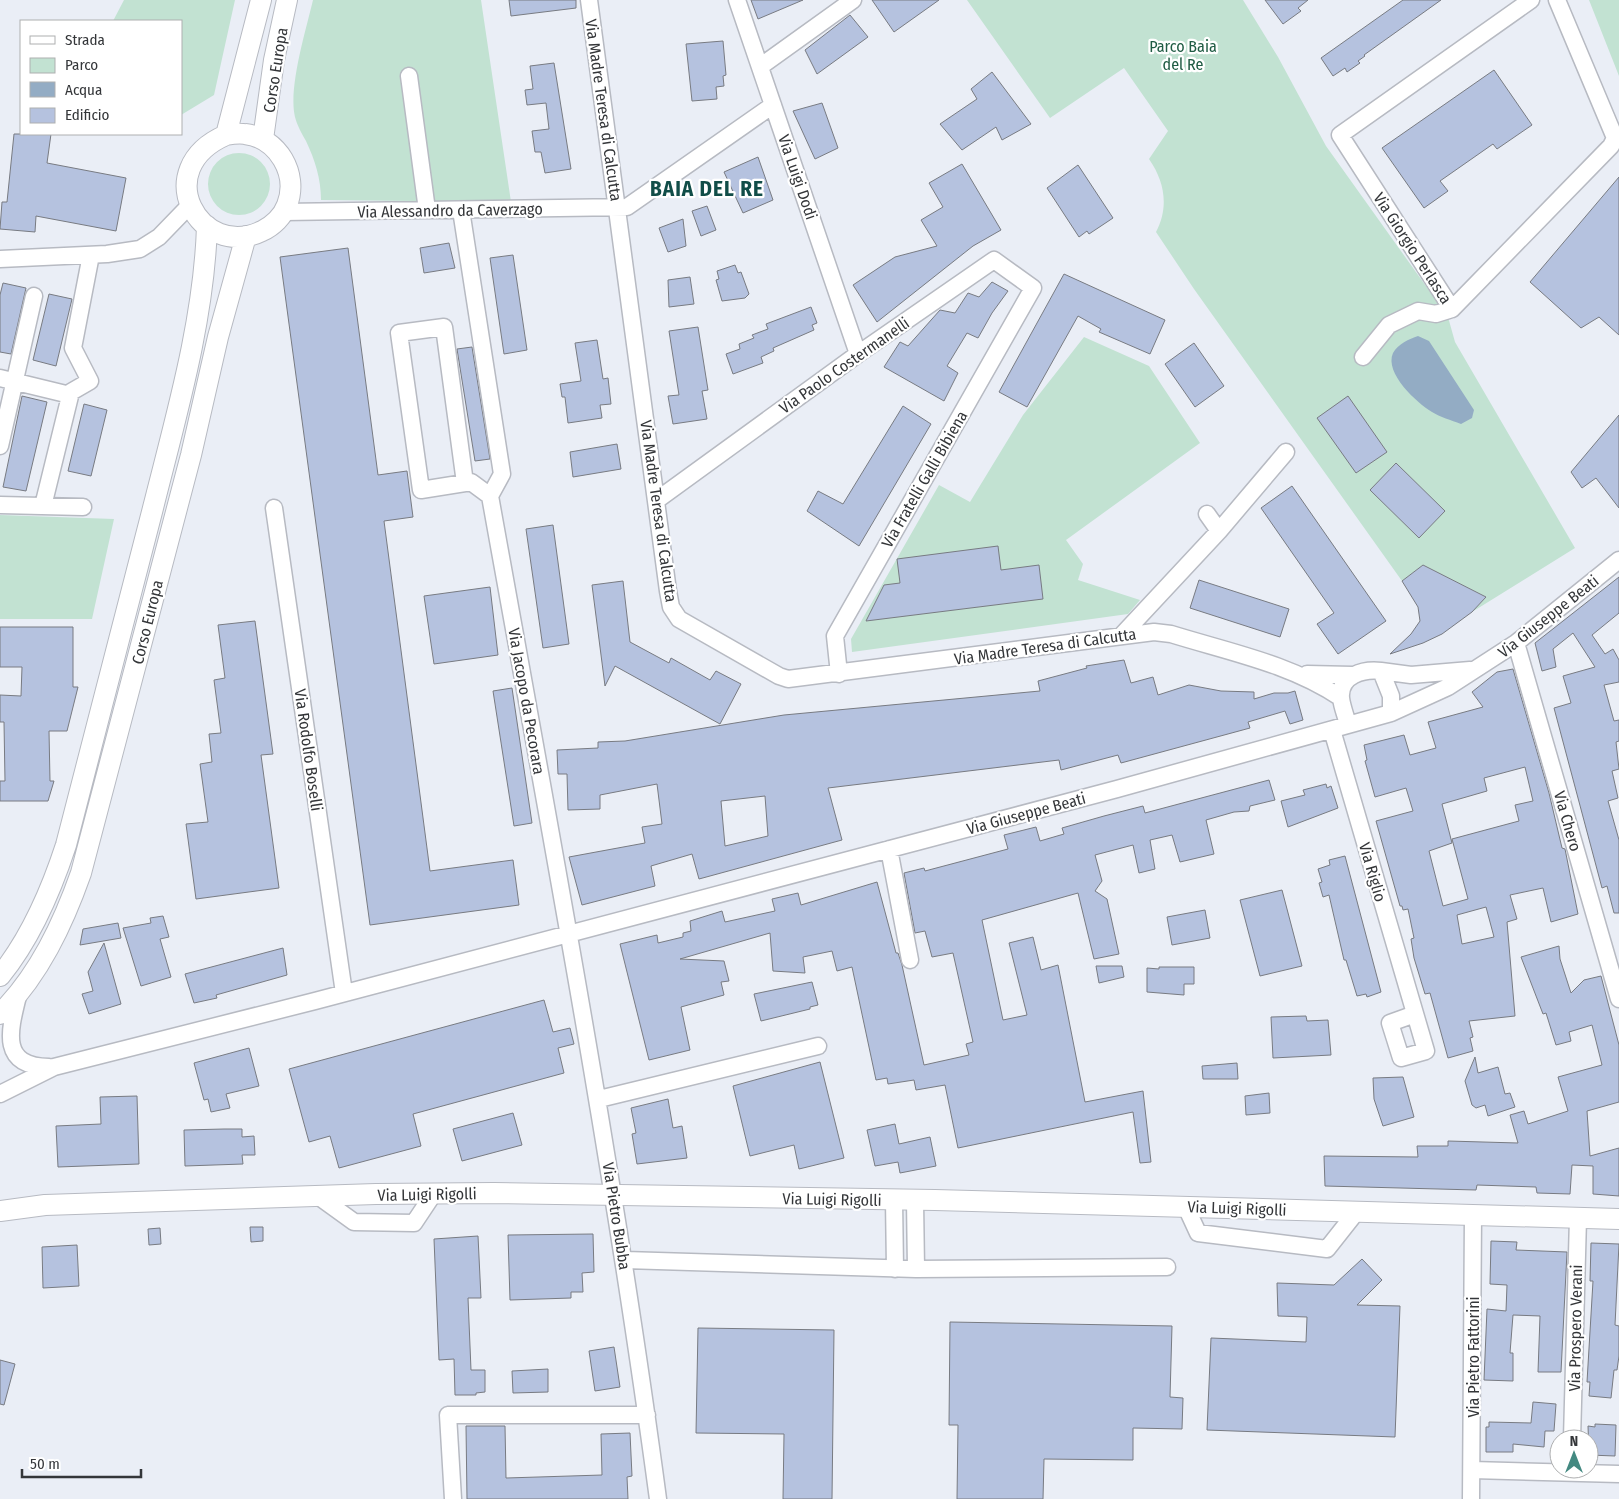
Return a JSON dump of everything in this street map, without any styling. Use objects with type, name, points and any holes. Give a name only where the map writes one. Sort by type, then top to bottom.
[{"type":"main road","name":"Corso Europa","points":[[226,135],[261,0]]},
{"type":"main road","name":"Corso Europa","points":[[263,139],[274,60],[287,0]]},
{"type":"main road","points":[[245,134],[263,139],[275,148],[285,161],[290,175],[291,190],[283,212],[268,228],[246,236],[225,236],[199,220],[190,205],[186,187],[189,168],[198,153],[210,142],[226,135],[245,134]]},
{"type":"main road","name":"Corso Europa","points":[[0,976],[22,944],[42,906],[66,844],[177,415],[201,291],[206,254],[207,226]]},
{"type":"main road","name":"Corso Europa","points":[[0,1014],[34,976],[70,904],[88,851],[191,455],[218,337],[246,236]]},
{"type":"main road","name":"Via Luigi Rigolli","points":[[0,1202],[45,1205],[434,1193],[614,1194],[1619,1219]]},
{"type":"main road","name":"Via Luigi Rigolli","points":[[0,1211],[45,1205]]},
{"type":"street","name":"Via Madre Teresa di Calcutta","points":[[589,0],[671,606],[679,619],[779,676],[797,679],[1154,632],[1171,634],[1299,674],[1322,684],[1341,698]]},
{"type":"street","name":"Via Luigi Dodi","points":[[737,0],[858,354]]},
{"type":"street","points":[[761,66],[853,0]]},
{"type":"street","name":"Via Giorgio Perlasca","points":[[1530,0],[1340,135],[1452,309],[1615,150],[1615,138],[1557,0]]},
{"type":"street","points":[[410,76],[426,210]]},
{"type":"street","points":[[617,209],[632,204],[773,105]]},
{"type":"street","points":[[0,259],[91,255],[129,252],[140,249],[159,237],[190,205]]},
{"type":"street","name":"Via Alessandro da Caverzago","points":[[283,212],[617,209]]},
{"type":"street","points":[[461,210],[502,474],[490,496],[471,482],[465,484],[421,490],[400,333],[444,327],[465,484]]},
{"type":"street","points":[[44,506],[71,392],[90,381],[73,348],[91,255]]},
{"type":"street","name":"Via Paolo Costermanelli","points":[[657,500],[858,354],[994,260],[1033,288]]},
{"type":"street","name":"Via Fratelli Galli Bibiena","points":[[839,674],[835,636],[1033,288]]},
{"type":"street","points":[[0,446],[7,379],[34,296]]},
{"type":"street","points":[[1363,357],[1388,325],[1418,311],[1436,314],[1452,309]]},
{"type":"street","points":[[7,379],[70,396]]},
{"type":"street","points":[[1122,635],[1219,531],[1286,452]]},
{"type":"street","name":"Via Jacopo da Pecorara","points":[[490,496],[569,934]]},
{"type":"street","points":[[0,505],[83,507]]},
{"type":"street","name":"Via Rodolfo Boselli","points":[[274,508],[344,993]]},
{"type":"street","points":[[1207,514],[1219,531]]},
{"type":"street","name":"Via Giuseppe Beati","points":[[569,934],[1391,713],[1427,698],[1516,643],[1619,560]]},
{"type":"street","name":"Via Chero","points":[[1516,643],[1619,999]]},
{"type":"street","name":"Via Giuseppe Beati","points":[[1381,672],[1411,675],[1475,670]]},
{"type":"street","name":"Via Madre Teresa di Calcutta","points":[[1299,674],[1353,675],[1364,671],[1381,672]]},
{"type":"street","points":[[1381,672],[1391,696],[1391,713]]},
{"type":"street","points":[[1348,725],[1341,698],[1343,686],[1353,675]]},
{"type":"street","name":"Via Riglio","points":[[1332,730],[1415,1014]]},
{"type":"street","points":[[890,849],[910,960]]},
{"type":"street","points":[[0,1094],[54,1067],[569,934]]},
{"type":"street","name":"Via Pietro Bubba","points":[[569,934],[625,1260],[658,1499]]},
{"type":"street","name":"Corso Europa","points":[[18,996],[10,1026],[11,1046],[15,1055],[29,1066],[54,1067]]},
{"type":"street","points":[[598,1099],[818,1046]]},
{"type":"street","points":[[0,1107],[24,1081]]},
{"type":"street","points":[[318,1196],[354,1222],[414,1223],[434,1193]]},
{"type":"street","points":[[894,1200],[895,1269]]},
{"type":"street","points":[[915,1201],[916,1269]]},
{"type":"street","points":[[1186,1207],[1198,1233],[1327,1249],[1357,1212]]},
{"type":"street","name":"Via Pietro Fattorini","points":[[1471,1499],[1473,1215]]},
{"type":"street","name":"Via Prospero Verani","points":[[1572,1429],[1578,1218]]},
{"type":"street","points":[[625,1260],[895,1269],[1166,1267]]},
{"type":"street","points":[[453,1499],[448,1415],[647,1414]]},
{"type":"street","points":[[1472,1470],[1549,1471]]},
{"type":"street","points":[[1599,1473],[1619,1474]]},
{"type":"green space","points":[[124,0],[235,0],[214,95],[182,114],[182,20],[114,20]]},
{"type":"green space","points":[[313,0],[481,0],[511,202],[321,200],[317,170],[297,123],[293,105],[299,59]]},
{"type":"green space","name":"Parco Baia del Re","points":[[967,0],[1243,0],[1278,57],[1326,146],[1448,317],[1455,342],[1575,548],[1472,612],[1486,597],[1423,565],[1402,581],[1194,289],[1156,232],[1163,213],[1164,204],[1159,177],[1149,159],[1168,131],[1124,68],[1050,118]]},
{"type":"green space","points":[[1589,0],[1619,0],[1619,76]]},
{"type":"green space","points":[[233,153],[245,153],[261,162],[268,172],[270,184],[268,196],[261,206],[245,215],[233,215],[222,210],[213,201],[208,190],[208,178],[213,167],[222,158]]},
{"type":"green space","points":[[1084,337],[1149,366],[1200,443],[1066,540],[1083,564],[1078,580],[1140,600],[1128,614],[852,652],[851,639],[939,485],[970,502],[1023,415]]},
{"type":"green space","points":[[0,515],[114,519],[92,619],[0,619]]},
{"type":"water","points":[[1418,336],[1429,341],[1474,410],[1472,418],[1461,424],[1435,414],[1418,402],[1397,378],[1391,361],[1393,353],[1401,344]]},
{"type":"building","points":[[509,0],[576,0],[576,8],[511,16]]},
{"type":"building","points":[[751,0],[803,0],[758,19]]},
{"type":"building","points":[[872,0],[939,0],[894,32]]},
{"type":"building","points":[[1265,0],[1308,0],[1298,8],[1301,11],[1283,24]]},
{"type":"building","points":[[1403,0],[1441,0],[1364,55],[1358,61],[1360,63],[1347,72],[1345,68],[1333,76],[1321,58]]},
{"type":"building","points":[[850,15],[868,37],[817,74],[805,50]]},
{"type":"building","points":[[723,41],[726,75],[723,76],[724,86],[716,87],[717,99],[692,101],[686,44]]},
{"type":"building","points":[[554,63],[571,169],[545,173],[541,152],[535,152],[532,131],[549,129],[546,103],[527,105],[525,90],[533,89],[530,66]]},
{"type":"building","points":[[1494,70],[1532,125],[1497,149],[1493,144],[1440,181],[1448,191],[1424,208],[1382,148]]},
{"type":"building","points":[[992,72],[1031,124],[1002,140],[996,127],[962,150],[940,124],[977,99],[971,89]]},
{"type":"building","points":[[822,103],[838,148],[815,159],[793,111]]},
{"type":"building","points":[[14,134],[51,135],[47,163],[126,178],[116,231],[36,216],[35,232],[0,229],[2,202],[7,202]]},
{"type":"building","points":[[758,157],[773,200],[743,213],[724,172]]},
{"type":"building","points":[[962,164],[1001,230],[973,246],[877,322],[853,285],[895,257],[937,246],[921,220],[943,207],[929,183]]},
{"type":"building","points":[[1078,165],[1113,218],[1089,234],[1087,231],[1079,237],[1047,188]]},
{"type":"building","points":[[1619,177],[1619,335],[1599,317],[1581,328],[1530,282]]},
{"type":"building","points":[[707,206],[716,230],[701,236],[692,211]]},
{"type":"building","points":[[683,219],[686,246],[668,252],[659,228]]},
{"type":"building","points":[[449,243],[455,268],[424,273],[420,248]]},
{"type":"building","points":[[348,248],[378,475],[407,471],[413,517],[384,521],[430,871],[513,860],[519,905],[370,925],[280,257]]},
{"type":"building","points":[[513,255],[527,350],[504,354],[490,258]]},
{"type":"building","points":[[735,265],[738,273],[741,272],[749,294],[745,298],[722,301],[716,280],[719,279],[717,271]]},
{"type":"building","points":[[1064,274],[1165,320],[1150,354],[1099,332],[1101,329],[1078,316],[1027,407],[999,392]]},
{"type":"building","points":[[690,277],[694,304],[669,307],[668,280]]},
{"type":"building","points":[[992,282],[1008,291],[992,313],[978,338],[967,333],[947,366],[958,373],[944,401],[884,367],[900,342],[908,346],[940,310],[955,313],[968,293],[979,297]]},
{"type":"building","points":[[3,283],[26,288],[11,354],[0,352],[0,295]]},
{"type":"building","points":[[49,294],[72,299],[56,366],[33,360]]},
{"type":"building","points":[[811,307],[817,323],[812,325],[814,330],[773,348],[774,351],[761,357],[763,363],[733,374],[726,354],[740,349],[739,344],[754,338],[752,335],[768,329],[766,324]]},
{"type":"building","points":[[698,327],[708,390],[702,391],[707,419],[673,424],[668,396],[679,395],[669,331]]},
{"type":"building","points":[[597,340],[603,379],[608,378],[611,404],[600,405],[602,418],[568,423],[565,397],[562,397],[560,384],[581,381],[575,343]]},
{"type":"building","points":[[1194,343],[1224,386],[1195,407],[1165,364]]},
{"type":"building","points":[[472,347],[490,459],[475,461],[457,349]]},
{"type":"building","points":[[22,396],[47,402],[26,491],[3,487]]},
{"type":"building","points":[[1348,396],[1387,452],[1356,473],[1317,418]]},
{"type":"building","points":[[84,404],[107,410],[91,476],[68,471]]},
{"type":"building","points":[[903,406],[931,424],[859,546],[807,511],[818,491],[843,504]]},
{"type":"building","points":[[1619,415],[1619,508],[1596,478],[1582,488],[1571,472]]},
{"type":"building","points":[[617,444],[621,469],[573,477],[570,452]]},
{"type":"building","points":[[1396,463],[1445,511],[1419,538],[1370,490]]},
{"type":"building","points":[[1292,486],[1386,621],[1338,654],[1317,624],[1334,613],[1261,508]]},
{"type":"building","points":[[553,525],[569,644],[543,648],[526,529]]},
{"type":"building","points":[[998,546],[1001,570],[1039,565],[1043,599],[866,621],[884,585],[900,583],[897,559]]},
{"type":"building","points":[[1423,565],[1486,597],[1472,612],[1442,634],[1423,643],[1390,654],[1411,634],[1420,621],[1418,607],[1402,581]]},
{"type":"building","points":[[1619,577],[1619,613],[1592,635],[1605,654],[1613,649],[1619,660],[1619,682],[1604,685],[1614,721],[1619,720],[1619,741],[1616,742],[1619,769],[1612,771],[1618,798],[1608,801],[1619,840],[1619,913],[1614,913],[1607,886],[1602,888],[1554,708],[1571,703],[1563,676],[1595,667],[1573,633],[1553,649],[1556,667],[1542,671],[1535,643]]},
{"type":"building","points":[[1199,580],[1289,609],[1280,637],[1190,608]]},
{"type":"building","points":[[623,581],[630,642],[669,663],[671,658],[710,680],[716,671],[741,684],[720,724],[615,666],[605,686],[592,585]]},
{"type":"building","points":[[490,587],[498,655],[434,664],[424,596]]},
{"type":"building","points":[[255,621],[273,754],[261,755],[279,888],[196,899],[186,824],[208,822],[200,764],[212,762],[209,734],[221,733],[214,680],[225,678],[218,625]]},
{"type":"building","points":[[0,627],[73,627],[73,687],[78,687],[67,731],[49,731],[50,781],[54,781],[48,801],[0,801],[0,781],[5,781],[4,722],[0,722],[0,695],[21,696],[22,667],[0,667]]},
{"type":"building","points":[[1124,660],[1131,683],[1153,677],[1158,695],[1189,685],[1221,691],[1254,692],[1254,699],[1274,693],[1295,691],[1303,720],[1290,724],[1285,711],[1248,722],[1250,728],[1121,763],[1118,755],[1061,770],[1059,760],[828,788],[842,840],[699,879],[692,854],[651,866],[655,886],[582,905],[569,857],[645,843],[642,827],[662,824],[657,784],[600,795],[600,809],[568,810],[567,774],[558,774],[557,750],[598,748],[598,742],[625,741],[784,715],[1040,691],[1038,681],[1087,668],[1086,666]],"holes":[[[765,796],[768,836],[725,846],[721,801]]]},
{"type":"building","points":[[1513,669],[1549,793],[1562,848],[1565,849],[1578,914],[1551,922],[1543,888],[1510,895],[1517,919],[1507,922],[1515,1016],[1469,1021],[1473,1037],[1470,1038],[1473,1051],[1448,1058],[1430,993],[1425,994],[1414,958],[1411,939],[1414,938],[1408,909],[1403,910],[1402,906],[1400,906],[1376,821],[1413,811],[1406,788],[1375,797],[1365,761],[1367,760],[1364,745],[1404,735],[1410,755],[1436,748],[1428,722],[1483,707],[1472,692],[1497,672]],"holes":[[[1525,767],[1533,801],[1515,805],[1519,821],[1452,839],[1468,899],[1443,906],[1429,851],[1452,843],[1442,804],[1487,791],[1484,778]],[[1486,907],[1494,937],[1462,944],[1457,915]]]},
{"type":"building","points":[[512,688],[532,823],[514,826],[493,691]]},
{"type":"building","points":[[1269,780],[1275,800],[1250,806],[1249,811],[1234,812],[1206,820],[1214,854],[1180,862],[1172,835],[1150,840],[1155,869],[1139,873],[1133,845],[1095,855],[1102,881],[1095,891],[1107,899],[1119,954],[1094,959],[1078,893],[982,920],[1003,1020],[1027,1015],[1009,943],[1033,937],[1041,970],[1058,965],[1085,1102],[1143,1091],[1151,1162],[1140,1163],[1133,1112],[958,1148],[945,1085],[916,1090],[914,1080],[888,1084],[887,1078],[876,1080],[852,967],[837,971],[832,951],[803,957],[805,973],[773,971],[770,933],[680,959],[724,961],[729,981],[721,982],[724,995],[681,1007],[690,1050],[649,1060],[620,944],[657,935],[658,943],[683,937],[683,933],[691,931],[690,921],[722,911],[725,922],[775,911],[772,899],[798,893],[801,905],[877,882],[896,953],[898,953],[902,965],[924,1065],[969,1055],[966,1044],[973,1042],[953,953],[932,957],[925,931],[915,933],[904,873],[924,868],[925,871],[1008,849],[1004,835],[1036,827],[1040,841],[1064,834],[1062,828],[1104,816],[1143,806],[1145,813]]},
{"type":"building","points":[[1326,784],[1327,788],[1331,786],[1338,808],[1288,827],[1281,801],[1305,795],[1303,790]]},
{"type":"building","points":[[1345,856],[1381,992],[1367,997],[1366,994],[1357,996],[1346,960],[1344,960],[1329,895],[1323,897],[1319,883],[1322,882],[1318,869],[1330,865],[1329,860]]},
{"type":"building","points":[[1282,890],[1302,966],[1260,976],[1240,900]]},
{"type":"building","points":[[1205,910],[1210,938],[1172,945],[1167,917]]},
{"type":"building","points":[[163,916],[169,937],[160,939],[171,977],[141,986],[123,928],[151,923],[150,918]]},
{"type":"building","points":[[118,923],[121,938],[80,945],[83,929]]},
{"type":"building","points":[[104,943],[121,1004],[89,1014],[82,994],[93,991],[88,972]]},
{"type":"building","points":[[1559,946],[1560,959],[1571,993],[1584,980],[1601,976],[1619,1045],[1619,1102],[1587,1111],[1590,1156],[1619,1148],[1619,1196],[1593,1194],[1593,1166],[1572,1165],[1570,1194],[1537,1193],[1536,1187],[1477,1185],[1476,1190],[1325,1186],[1324,1156],[1418,1157],[1417,1146],[1448,1146],[1448,1141],[1518,1143],[1510,1115],[1524,1111],[1528,1124],[1568,1111],[1558,1077],[1602,1065],[1592,1025],[1569,1032],[1571,1041],[1556,1045],[1546,1013],[1543,1014],[1521,957]]},
{"type":"building","points":[[283,948],[287,975],[216,995],[217,998],[194,1003],[185,974]]},
{"type":"building","points":[[1096,966],[1122,966],[1124,977],[1099,983]]},
{"type":"building","points":[[1159,967],[1194,967],[1194,984],[1184,984],[1184,995],[1147,992],[1147,968],[1159,969]]},
{"type":"building","points":[[812,982],[818,1005],[810,1007],[810,1009],[761,1021],[754,994]]},
{"type":"building","points":[[544,1000],[553,1032],[570,1028],[574,1044],[558,1048],[564,1073],[413,1114],[421,1146],[339,1168],[330,1136],[309,1142],[289,1069]]},
{"type":"building","points":[[1306,1016],[1307,1021],[1328,1020],[1331,1055],[1273,1058],[1271,1017]]},
{"type":"building","points":[[249,1048],[259,1086],[226,1094],[230,1108],[211,1112],[208,1099],[204,1100],[194,1063]]},
{"type":"building","points":[[1475,1057],[1478,1073],[1498,1067],[1505,1094],[1510,1093],[1515,1107],[1488,1116],[1485,1105],[1476,1108],[1472,1105],[1465,1081]]},
{"type":"building","points":[[820,1062],[844,1158],[799,1169],[794,1145],[750,1156],[733,1086]]},
{"type":"building","points":[[1237,1063],[1238,1079],[1203,1079],[1202,1066]]},
{"type":"building","points":[[1403,1077],[1414,1117],[1383,1126],[1374,1099],[1373,1078]]},
{"type":"building","points":[[1269,1093],[1270,1113],[1246,1115],[1245,1096]]},
{"type":"building","points":[[137,1096],[139,1164],[58,1167],[56,1126],[101,1124],[100,1097]]},
{"type":"building","points":[[668,1099],[673,1128],[682,1126],[687,1158],[637,1164],[632,1134],[636,1133],[631,1108]]},
{"type":"building","points":[[513,1113],[522,1145],[462,1161],[453,1129]]},
{"type":"building","points":[[895,1124],[899,1144],[930,1137],[936,1166],[900,1173],[898,1162],[875,1166],[867,1130]]},
{"type":"building","points":[[242,1129],[242,1137],[254,1136],[255,1155],[242,1155],[243,1164],[185,1166],[184,1130]]},
{"type":"building","points":[[250,1227],[263,1227],[263,1241],[251,1242]]},
{"type":"building","points":[[160,1228],[161,1244],[149,1245],[148,1229]]},
{"type":"building","points":[[593,1234],[594,1272],[582,1273],[583,1292],[571,1292],[571,1298],[510,1300],[508,1235]]},
{"type":"building","points":[[478,1236],[481,1298],[468,1298],[471,1370],[485,1370],[485,1392],[476,1393],[476,1395],[455,1395],[454,1359],[439,1360],[434,1239]]},
{"type":"building","points":[[1491,1241],[1517,1242],[1516,1250],[1567,1252],[1561,1372],[1538,1372],[1540,1316],[1513,1315],[1510,1353],[1513,1353],[1513,1381],[1484,1380],[1487,1309],[1506,1311],[1507,1285],[1490,1284]]},
{"type":"building","points":[[1591,1243],[1619,1244],[1615,1325],[1619,1326],[1619,1356],[1617,1370],[1614,1370],[1611,1398],[1589,1396],[1590,1382],[1587,1382],[1593,1281],[1590,1281]]},
{"type":"building","points":[[77,1245],[79,1286],[43,1288],[42,1247]]},
{"type":"building","points":[[1362,1259],[1382,1280],[1357,1305],[1400,1306],[1395,1437],[1207,1430],[1211,1338],[1306,1342],[1307,1317],[1278,1316],[1277,1283],[1334,1285]]},
{"type":"building","points":[[950,1322],[1172,1326],[1170,1397],[1183,1398],[1182,1429],[1133,1428],[1133,1460],[1044,1459],[1043,1499],[957,1499],[958,1425],[949,1425]]},
{"type":"building","points":[[698,1328],[834,1330],[832,1499],[783,1499],[784,1434],[696,1433]]},
{"type":"building","points":[[614,1347],[620,1387],[595,1391],[589,1351]]},
{"type":"building","points":[[0,1360],[15,1364],[4,1405],[0,1404]]},
{"type":"building","points":[[548,1369],[548,1392],[513,1393],[512,1371]]},
{"type":"building","points":[[1533,1402],[1556,1404],[1554,1429],[1545,1431],[1544,1447],[1513,1444],[1513,1452],[1486,1452],[1486,1427],[1489,1427],[1489,1422],[1531,1423]]},
{"type":"building","points":[[1595,1424],[1616,1425],[1615,1456],[1599,1455],[1599,1429],[1588,1429],[1588,1426],[1595,1427]]},
{"type":"building","points":[[466,1426],[505,1426],[506,1478],[602,1475],[601,1434],[630,1433],[632,1476],[627,1477],[628,1499],[467,1499]]},
{"type":"district","name":"BAIA DEL RE","points":[[707,189]]}]
